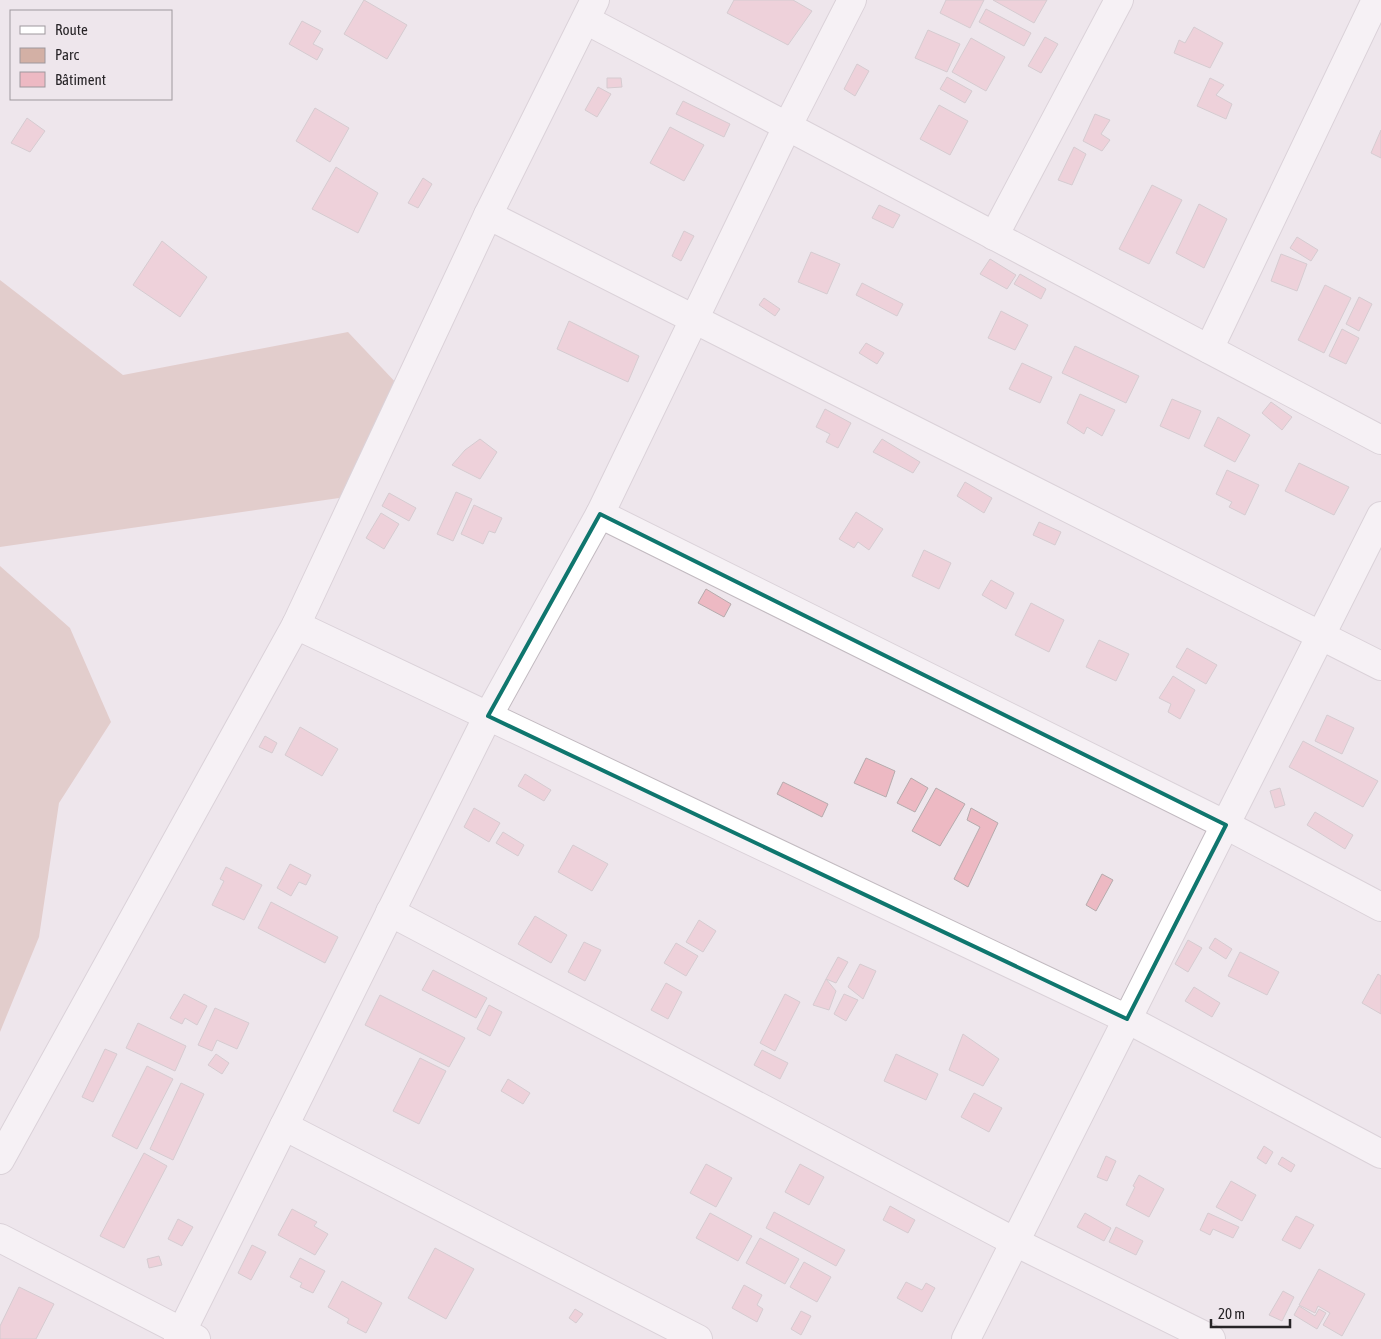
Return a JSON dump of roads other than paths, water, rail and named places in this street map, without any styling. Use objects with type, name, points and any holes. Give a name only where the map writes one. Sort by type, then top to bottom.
[{"type":"street","points":[[0,1238],[185,1337],[284,1126],[390,912],[488,716],[600,514],[787,127],[852,0]]},
{"type":"street","points":[[994,236],[1119,0]]},
{"type":"street","points":[[1209,350],[1376,0]]},
{"type":"street","points":[[0,1160],[296,625],[488,215],[590,10],[787,127],[1381,440]]},
{"type":"street","points":[[488,215],[1381,666]]},
{"type":"street","points":[[600,514],[1226,825],[1381,907]]},
{"type":"street","points":[[966,1339],[1381,516]]},
{"type":"street","points":[[296,625],[1127,1020],[1381,1154]]},
{"type":"street","points":[[390,912],[1015,1242],[1212,1339]]},
{"type":"street","points":[[284,1126],[698,1339]]}]
